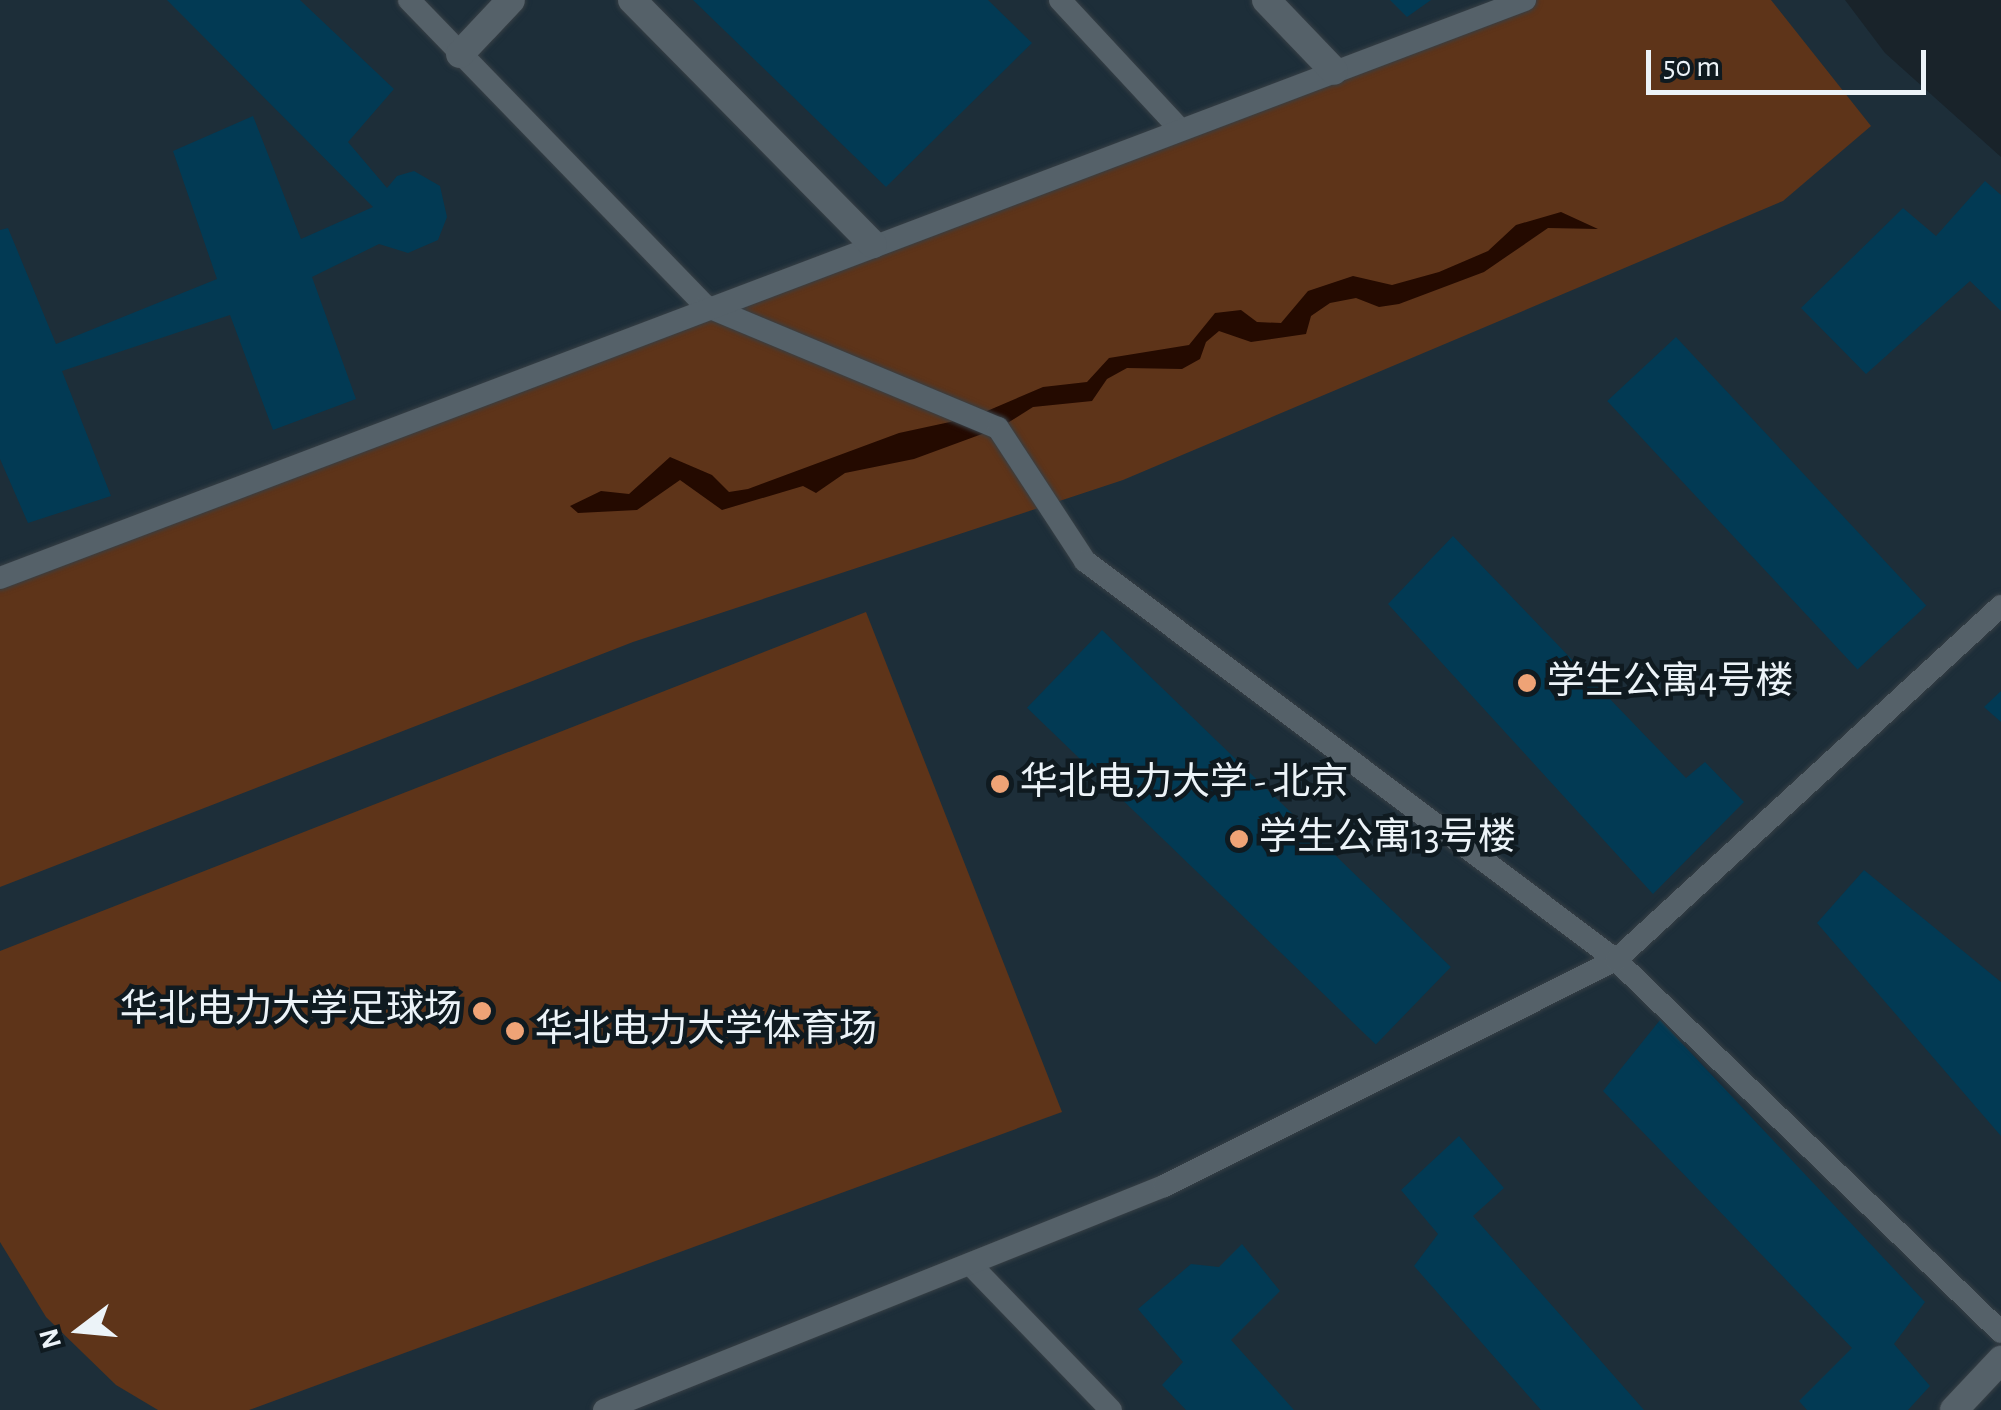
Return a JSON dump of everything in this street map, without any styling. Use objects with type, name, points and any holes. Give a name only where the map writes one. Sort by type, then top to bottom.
[{"type":"street","points":[[460,54],[511,0]]},
{"type":"street","points":[[632,0],[873,244]]},
{"type":"street","points":[[1266,0],[1334,71]]},
{"type":"street","points":[[1954,1410],[2001,1360]]},
{"type":"lane","points":[[409,0],[706,306],[998,428],[1085,560],[1616,960],[2001,1332]]},
{"type":"lane","points":[[1060,0],[1180,129]]},
{"type":"lane","points":[[0,578],[706,306],[1524,0]]},
{"type":"lane","points":[[604,1410],[1164,1186],[1616,960],[2001,606]]},
{"type":"lane","points":[[970,1264],[1111,1410]]},
{"type":"shaded area","name":"华北电力大学 - 北京","points":[[0,0],[1845,0],[1885,53],[2001,157],[2001,1410],[0,1410]]},
{"type":"shaded area","points":[[1525,0],[1771,0],[1871,126],[1783,201],[1123,480],[633,642],[0,887],[0,578]]},
{"type":"shaded area","points":[[1561,212],[1598,229],[1548,228],[1484,272],[1399,304],[1379,307],[1356,298],[1330,303],[1311,316],[1306,334],[1251,342],[1219,331],[1206,342],[1200,359],[1182,369],[1127,368],[1107,379],[1092,401],[1033,407],[1001,427],[914,459],[845,473],[816,493],[803,486],[722,510],[680,480],[637,510],[578,513],[570,506],[601,491],[629,494],[670,457],[712,475],[729,492],[748,489],[899,433],[973,417],[1043,387],[1087,382],[1109,358],[1189,345],[1215,313],[1241,310],[1257,322],[1281,323],[1308,291],[1353,276],[1392,285],[1439,272],[1488,251],[1516,225]]},
{"type":"shaded area","name":"华北电力大学体育场","points":[[866,612],[1062,1112],[249,1410],[158,1410],[116,1385],[46,1317],[0,1242],[0,951]]},
{"type":"building","points":[[167,0],[300,0],[394,89],[348,142],[387,188],[397,176],[414,171],[440,186],[447,217],[438,240],[408,253],[379,244],[312,277],[356,399],[273,430],[230,315],[62,371],[111,496],[28,523],[0,459],[0,230],[8,228],[56,344],[217,279],[173,151],[253,116],[301,239],[373,207]]},
{"type":"building","points":[[693,0],[988,0],[1032,43],[886,187]]},
{"type":"building","points":[[1390,0],[1431,0],[1407,17]]},
{"type":"building","points":[[1985,181],[2001,195],[2001,311],[1970,281],[1866,374],[1801,308],[1903,208],[1936,236]]},
{"type":"building","points":[[1676,337],[1926,605],[1858,670],[1607,401]]},
{"type":"building","name":"学生公寓4号楼","points":[[1453,536],[1686,778],[1705,762],[1744,802],[1653,894],[1388,604]]},
{"type":"building","name":"学生公寓13号楼","points":[[1102,630],[1451,967],[1376,1045],[1027,708]]},
{"type":"building","points":[[2001,691],[2001,722],[1984,707]]},
{"type":"building","points":[[1864,870],[2001,982],[2001,1136],[1817,923]]},
{"type":"building","points":[[1660,1020],[1925,1302],[1894,1344],[1930,1386],[1908,1410],[1807,1410],[1799,1401],[1852,1348],[1603,1091]]},
{"type":"building","points":[[1459,1136],[1504,1188],[1473,1216],[1644,1410],[1541,1410],[1414,1266],[1438,1234],[1401,1190]]},
{"type":"building","points":[[1242,1244],[1280,1291],[1231,1340],[1294,1410],[1186,1410],[1162,1385],[1183,1362],[1138,1309],[1191,1264],[1219,1267]]},
{"type":"place","name":"学生公寓4号楼","points":[[1527,683]]},
{"type":"place","name":"华北电力大学 - 北京","points":[[1000,784]]},
{"type":"place","name":"学生公寓13号楼","points":[[1239,839]]},
{"type":"place","name":"华北电力大学足球场","points":[[482,1011]]},
{"type":"place","name":"华北电力大学体育场","points":[[515,1031]]}]
